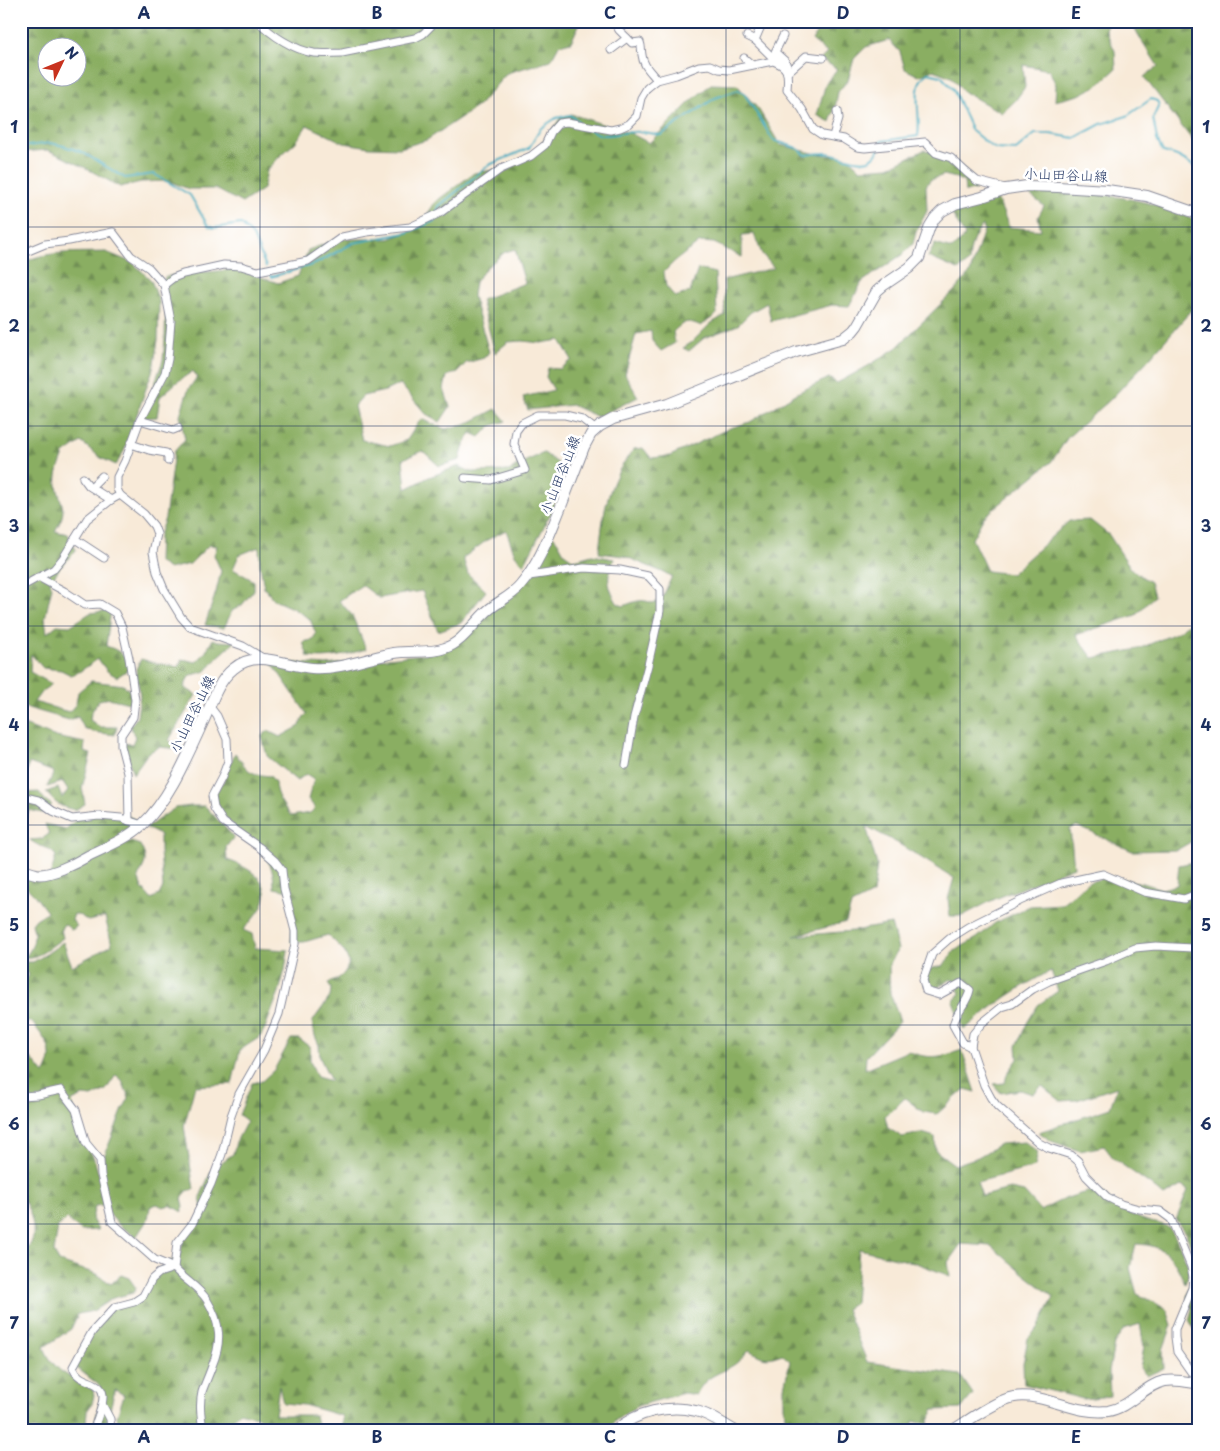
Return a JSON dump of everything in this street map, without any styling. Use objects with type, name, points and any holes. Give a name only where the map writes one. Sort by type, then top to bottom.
[{"type":"main road","name":"小山田谷山線","points":[[21,869],[37,875],[49,874],[122,839],[142,825],[165,797],[222,680],[240,663],[262,658],[312,668],[330,668],[393,653],[445,648],[456,642],[484,613],[516,591],[528,576],[550,535],[584,447],[596,430],[613,419],[667,404],[796,352],[843,340],[857,326],[877,292],[919,258],[930,226],[942,211],[955,204],[1006,188],[1058,186],[1147,196],[1199,214]]},
{"type":"main road","points":[[954,1430],[970,1425],[997,1404],[1013,1397],[1033,1397],[1086,1411],[1102,1411],[1118,1408],[1162,1381],[1176,1380],[1199,1384]]},
{"type":"main road","points":[[616,1430],[625,1422],[637,1416],[659,1410],[678,1409],[696,1411],[734,1430]]},
{"type":"street","points":[[258,21],[286,42],[312,52],[330,53],[415,38],[423,34],[436,21]]},
{"type":"street","points":[[614,21],[619,30],[632,43],[640,42],[644,65],[658,80]]},
{"type":"street","points":[[754,40],[761,26]]},
{"type":"street","points":[[747,36],[754,40],[786,71]]},
{"type":"street","points":[[783,36],[774,52],[785,61],[787,66],[787,90],[802,109],[813,129],[822,135],[844,138],[857,147],[924,142],[936,153],[951,158],[978,181],[1006,188]]},
{"type":"street","points":[[611,50],[627,38]]},
{"type":"street","points":[[786,71],[806,56],[823,58]]},
{"type":"street","points":[[744,58],[752,65]]},
{"type":"street","points":[[164,285],[173,278],[183,274],[224,265],[258,270],[308,260],[342,237],[410,227],[440,213],[501,169],[531,156],[545,145],[551,132],[559,123],[567,122],[611,130],[629,124],[637,116],[641,98],[647,88],[658,80],[699,66],[710,65],[719,69],[729,70],[773,61],[779,63]]},
{"type":"street","points":[[833,136],[838,119],[838,110]]},
{"type":"street","points":[[21,254],[45,244],[113,232],[131,256],[149,268],[164,285],[171,321],[168,359],[165,372],[140,420],[117,477],[117,489],[120,495],[144,514],[154,526],[156,534],[153,552],[157,572],[164,589],[182,617],[190,626],[243,646],[262,658]]},
{"type":"street","points":[[465,478],[491,480],[525,470],[514,444],[516,431],[522,423],[538,414],[566,414],[582,419],[596,430]]},
{"type":"street","points":[[140,420],[173,430],[178,428]]},
{"type":"street","points":[[131,444],[148,450],[166,453],[168,461]]},
{"type":"street","points":[[91,487],[102,476]]},
{"type":"street","points":[[83,478],[91,487],[111,500]]},
{"type":"street","points":[[21,587],[54,569],[88,519],[120,495]]},
{"type":"street","points":[[75,539],[104,558]]},
{"type":"street","points":[[528,576],[584,568],[620,570],[648,576],[660,589],[660,611],[634,717],[626,764]]},
{"type":"street","points":[[38,577],[64,591],[84,605],[100,604],[115,613],[122,627],[130,658],[135,700],[133,717],[121,735],[120,746],[128,772],[129,821]]},
{"type":"street","points":[[174,1268],[177,1243],[192,1224],[211,1184],[222,1154],[231,1116],[239,1094],[264,1050],[279,1014],[295,944],[295,931],[284,889],[282,870],[260,847],[224,822],[214,808],[212,796],[228,761],[227,738],[217,716],[210,707]]},
{"type":"street","points":[[21,796],[38,800],[53,811],[72,819],[99,816],[121,818],[142,825]]},
{"type":"street","points":[[971,1047],[963,1043],[953,1024],[956,1016],[968,999],[970,990],[961,983],[938,995],[926,991],[923,980],[932,954],[949,939],[968,927],[1020,901],[1061,883],[1102,874],[1144,892],[1184,899],[1199,893]]},
{"type":"street","points":[[1199,946],[1192,948],[1156,946],[1135,948],[1106,961],[1049,981],[1012,1004],[1002,1007],[982,1023],[973,1034],[971,1047],[984,1085],[991,1098],[997,1106],[1039,1143],[1071,1155],[1078,1161],[1086,1176],[1107,1197],[1138,1209],[1160,1211],[1171,1219],[1180,1244],[1192,1267],[1193,1277],[1192,1288],[1175,1329],[1177,1352],[1191,1372],[1199,1375]]},
{"type":"street","points":[[21,1096],[38,1095],[61,1090],[76,1110],[86,1143],[100,1160],[101,1175],[112,1222],[155,1260],[174,1268],[193,1284],[206,1299],[216,1317],[219,1326],[218,1345],[203,1390],[200,1406],[203,1430]]},
{"type":"street","points":[[94,1430],[103,1394],[100,1387],[82,1379],[75,1373],[73,1367],[92,1332],[114,1308],[134,1302],[143,1296],[152,1279],[160,1273],[174,1268]]},
{"type":"street","points":[[102,1404],[110,1419],[111,1430]]},
{"type":"green space","points":[[21,21],[585,21],[580,23],[571,42],[559,45],[551,60],[507,73],[478,106],[427,140],[400,148],[370,147],[344,143],[307,125],[296,142],[267,171],[263,189],[242,203],[216,189],[189,189],[168,181],[141,182],[120,187],[48,150],[21,152]]},
{"type":"green space","points":[[824,21],[1107,21],[1106,31],[1115,51],[1116,69],[1098,85],[1079,95],[1055,101],[1056,85],[1049,70],[1023,65],[1025,87],[1015,101],[1002,113],[964,92],[951,77],[934,70],[919,76],[905,69],[900,52],[889,40],[866,47],[854,59],[848,80],[838,92],[830,122],[817,115],[826,83],[837,69],[821,59],[827,53],[812,40]]},
{"type":"green space","points":[[1131,21],[1199,21],[1199,149],[1144,77],[1158,66]]},
{"type":"green space","points":[[711,84],[737,85],[759,110],[780,145],[817,154],[847,157],[860,169],[889,167],[924,150],[935,152],[960,166],[980,185],[974,190],[965,192],[964,182],[956,178],[944,175],[930,180],[926,186],[927,211],[916,232],[913,244],[903,254],[862,282],[849,306],[832,305],[771,321],[767,303],[751,312],[738,325],[704,338],[689,351],[683,348],[691,343],[710,324],[725,315],[724,280],[774,268],[762,254],[754,234],[742,235],[742,257],[714,243],[700,242],[664,272],[666,286],[675,297],[690,292],[698,269],[715,273],[717,314],[701,326],[689,322],[683,324],[673,332],[675,343],[661,351],[652,341],[651,331],[636,334],[625,374],[638,397],[598,417],[572,405],[528,410],[523,397],[554,390],[546,377],[548,368],[560,369],[572,360],[560,340],[541,343],[508,342],[495,353],[481,300],[525,283],[515,249],[505,252],[487,267],[475,282],[473,296],[489,352],[484,358],[466,363],[458,372],[447,376],[444,389],[450,407],[440,422],[426,414],[400,384],[385,391],[363,396],[354,406],[362,440],[390,446],[407,440],[421,419],[445,429],[465,425],[496,409],[506,421],[491,426],[480,437],[471,433],[464,445],[460,460],[439,466],[423,451],[403,459],[406,489],[429,477],[459,466],[471,472],[509,471],[519,464],[544,453],[562,466],[555,486],[553,509],[524,565],[515,555],[506,530],[487,540],[463,558],[468,574],[486,591],[461,623],[438,631],[422,591],[379,598],[362,585],[339,601],[352,615],[366,649],[337,656],[316,658],[308,657],[303,642],[312,640],[316,634],[310,619],[274,600],[264,588],[259,547],[239,555],[233,569],[254,581],[254,590],[242,605],[232,611],[224,628],[205,625],[221,571],[214,555],[217,546],[209,545],[190,564],[169,569],[158,562],[159,535],[165,518],[174,452],[185,439],[180,415],[188,390],[197,377],[193,371],[177,382],[160,397],[157,417],[143,418],[163,360],[166,302],[165,277],[190,271],[208,272],[238,269],[278,283],[298,276],[308,250],[339,239],[389,239],[419,228],[435,202],[474,173],[501,169],[536,151],[560,119],[571,114],[630,133],[649,143]]},
{"type":"green space","points":[[1025,191],[1076,193],[1126,198],[1164,208],[1199,222],[1199,306],[1195,306],[1110,400],[1068,437],[1052,461],[984,517],[972,539],[987,571],[1011,574],[1069,521],[1090,520],[1109,535],[1132,570],[1150,582],[1154,596],[1136,615],[1076,635],[1093,658],[1138,649],[1176,633],[1199,616],[1199,837],[1177,850],[1132,851],[1077,826],[1070,829],[1074,867],[995,899],[962,916],[950,916],[948,899],[954,878],[866,826],[877,865],[873,894],[851,905],[846,922],[794,936],[853,931],[891,924],[898,949],[889,965],[890,993],[900,1021],[866,1057],[865,1069],[908,1051],[922,1056],[935,1056],[962,1050],[976,1092],[965,1089],[937,1114],[923,1112],[905,1098],[885,1116],[888,1128],[902,1137],[922,1133],[935,1137],[936,1151],[955,1165],[978,1157],[1000,1144],[1025,1142],[1038,1152],[1035,1167],[977,1182],[982,1196],[1010,1189],[1024,1192],[1041,1211],[1069,1198],[1098,1190],[1127,1212],[1147,1221],[1164,1225],[1170,1229],[1190,1270],[1185,1284],[1173,1260],[1162,1250],[1155,1247],[1136,1244],[1130,1268],[1137,1294],[1167,1310],[1172,1325],[1163,1350],[1164,1368],[1147,1376],[1140,1368],[1144,1347],[1140,1324],[1124,1329],[1114,1344],[1109,1371],[1110,1396],[1083,1399],[1024,1384],[1023,1364],[1028,1338],[1038,1328],[1054,1297],[991,1246],[961,1244],[948,1262],[950,1276],[916,1263],[859,1249],[855,1303],[846,1309],[867,1362],[960,1375],[973,1394],[961,1409],[933,1410],[928,1424],[914,1421],[909,1430],[799,1430],[786,1424],[784,1387],[790,1361],[782,1354],[765,1358],[749,1350],[734,1365],[707,1380],[696,1395],[684,1393],[637,1406],[616,1420],[607,1430],[400,1430],[399,1428],[394,1430],[342,1430],[342,1416],[304,1405],[283,1403],[279,1386],[275,1415],[315,1415],[318,1430],[267,1430],[259,1417],[239,1412],[223,1430],[119,1430],[117,1416],[124,1395],[115,1390],[108,1417],[107,1430],[93,1430],[100,1400],[100,1386],[73,1365],[99,1319],[116,1305],[139,1298],[157,1270],[181,1254],[183,1236],[197,1224],[203,1214],[200,1197],[212,1169],[233,1154],[236,1142],[247,1121],[239,1115],[252,1083],[262,1081],[274,1070],[291,1039],[299,1039],[310,1047],[310,1061],[317,1077],[331,1081],[320,1058],[319,1045],[312,1022],[330,997],[331,989],[328,983],[342,976],[349,962],[344,951],[328,935],[304,942],[291,942],[294,909],[289,891],[274,888],[270,864],[252,843],[226,818],[217,803],[215,794],[223,782],[235,753],[252,772],[270,776],[275,782],[280,800],[291,816],[310,813],[315,808],[308,799],[314,779],[306,774],[297,781],[267,756],[262,736],[268,731],[280,737],[300,726],[302,719],[307,714],[270,661],[326,665],[441,652],[488,602],[519,584],[553,536],[564,553],[574,560],[592,555],[614,559],[609,581],[611,591],[617,603],[623,606],[637,601],[652,603],[661,601],[672,576],[624,556],[599,553],[603,520],[611,489],[620,469],[634,449],[643,448],[651,458],[670,456],[730,428],[750,422],[799,392],[829,378],[837,383],[896,348],[970,273],[984,230],[983,225],[973,242],[969,262],[958,270],[928,257],[935,244],[952,249],[965,236],[950,211],[974,203],[998,200],[1009,227],[1041,230],[1038,217],[1044,206]]},
{"type":"green space","points":[[106,252],[133,263],[151,280],[159,301],[158,340],[153,369],[124,451],[116,465],[101,458],[81,442],[64,454],[57,477],[63,512],[55,531],[68,534],[76,550],[50,582],[52,587],[45,618],[47,633],[57,625],[70,626],[90,613],[111,610],[106,646],[115,649],[121,654],[126,660],[129,669],[117,677],[107,671],[98,659],[71,675],[61,670],[43,668],[31,654],[30,672],[52,684],[42,691],[34,702],[69,712],[76,704],[78,692],[91,681],[124,685],[133,694],[129,703],[108,698],[99,700],[91,713],[90,720],[100,727],[117,727],[115,735],[93,732],[84,728],[78,717],[69,720],[21,706],[21,264],[40,256],[51,254]]},
{"type":"green space","points":[[213,639],[235,642],[206,671],[189,676],[184,687],[196,695],[169,740],[179,749],[159,747],[148,753],[133,774],[123,743],[132,744],[135,737],[130,726],[137,717],[140,696],[136,669],[141,659],[179,667],[182,659],[196,662],[205,653]]},
{"type":"green space","points":[[21,724],[56,737],[85,743],[84,752],[91,754],[82,788],[85,804],[75,810],[55,802],[46,792],[58,788],[62,798],[68,790],[63,782],[47,787],[54,772],[29,763],[27,774],[21,786]]},
{"type":"green space","points":[[39,792],[52,805],[42,813],[29,810],[24,824],[21,826],[21,793]]},
{"type":"green space","points":[[205,806],[234,837],[226,847],[227,860],[246,868],[258,877],[262,883],[265,889],[265,896],[262,906],[243,930],[252,934],[255,948],[288,950],[285,970],[279,992],[260,1037],[240,1050],[232,1084],[195,1086],[184,1126],[194,1189],[187,1191],[182,1199],[184,1206],[182,1212],[170,1205],[163,1207],[157,1204],[150,1207],[148,1219],[136,1237],[120,1226],[109,1214],[102,1173],[105,1154],[129,1098],[122,1080],[116,1075],[106,1090],[92,1097],[83,1096],[72,1101],[77,1127],[93,1156],[100,1178],[103,1205],[95,1206],[92,1219],[98,1230],[81,1231],[67,1219],[58,1226],[54,1252],[59,1262],[97,1274],[111,1284],[121,1275],[129,1278],[136,1288],[133,1293],[113,1298],[93,1311],[78,1314],[71,1329],[44,1347],[57,1368],[76,1380],[92,1386],[94,1395],[92,1404],[87,1411],[86,1423],[82,1428],[72,1427],[68,1430],[21,1430],[21,1253],[31,1242],[33,1226],[29,1210],[21,1196],[21,1054],[27,1053],[44,1074],[50,1059],[50,1052],[45,1040],[31,1021],[21,1025],[21,990],[29,975],[21,968],[21,962],[33,962],[63,942],[72,966],[112,945],[105,917],[88,921],[74,914],[72,920],[77,926],[72,930],[64,924],[61,929],[63,938],[40,954],[25,957],[33,942],[32,924],[47,912],[21,882],[21,872],[50,876],[56,856],[51,851],[30,840],[42,839],[49,834],[45,824],[66,829],[79,817],[88,812],[128,816],[136,820],[128,830],[125,840],[140,845],[143,850],[145,861],[138,877],[142,888],[151,899],[159,895],[163,887],[160,835],[146,828],[175,808]]},
{"type":"green space","points":[[1199,861],[1199,1337],[1189,1320],[1192,1309],[1187,1297],[1198,1267],[1196,1256],[1185,1233],[1176,1220],[1188,1190],[1181,1186],[1164,1196],[1114,1159],[1104,1146],[1080,1151],[1051,1141],[1039,1132],[1110,1108],[1117,1087],[1077,1100],[1061,1101],[1042,1086],[1033,1094],[1020,1090],[1001,1093],[993,1084],[1005,1083],[1007,1074],[1018,1059],[1017,1046],[1027,1023],[1038,1005],[1058,991],[1051,971],[1028,983],[984,1013],[964,1030],[953,1002],[960,993],[952,979],[931,990],[923,970],[943,966],[954,951],[977,938],[995,923],[1030,906],[1061,904],[1088,882],[1110,877],[1143,883],[1162,889],[1177,885],[1179,865]]},
{"type":"waterway","points":[[880,143],[881,141],[918,136],[918,88],[921,79],[928,73],[941,76],[953,89],[972,131],[996,149],[1016,150],[1035,134],[1075,138],[1101,124],[1127,116],[1151,99],[1157,101],[1159,105],[1153,118],[1157,140],[1163,152],[1178,156],[1199,170]]},
{"type":"waterway","points":[[588,128],[605,135],[627,132],[661,135],[715,98],[738,90],[744,93],[773,140],[797,148],[806,155],[826,153],[863,161],[875,155],[879,148]]},
{"type":"waterway","points":[[437,212],[439,206],[489,165],[529,148],[541,128],[556,118],[570,115],[578,121]]},
{"type":"waterway","points":[[21,147],[50,143],[82,152],[125,178],[154,174],[190,195],[208,226],[214,228],[241,224],[253,236],[266,267]]},
{"type":"waterway","points":[[268,271],[271,277],[315,264],[353,243],[406,233],[435,219]]}]
